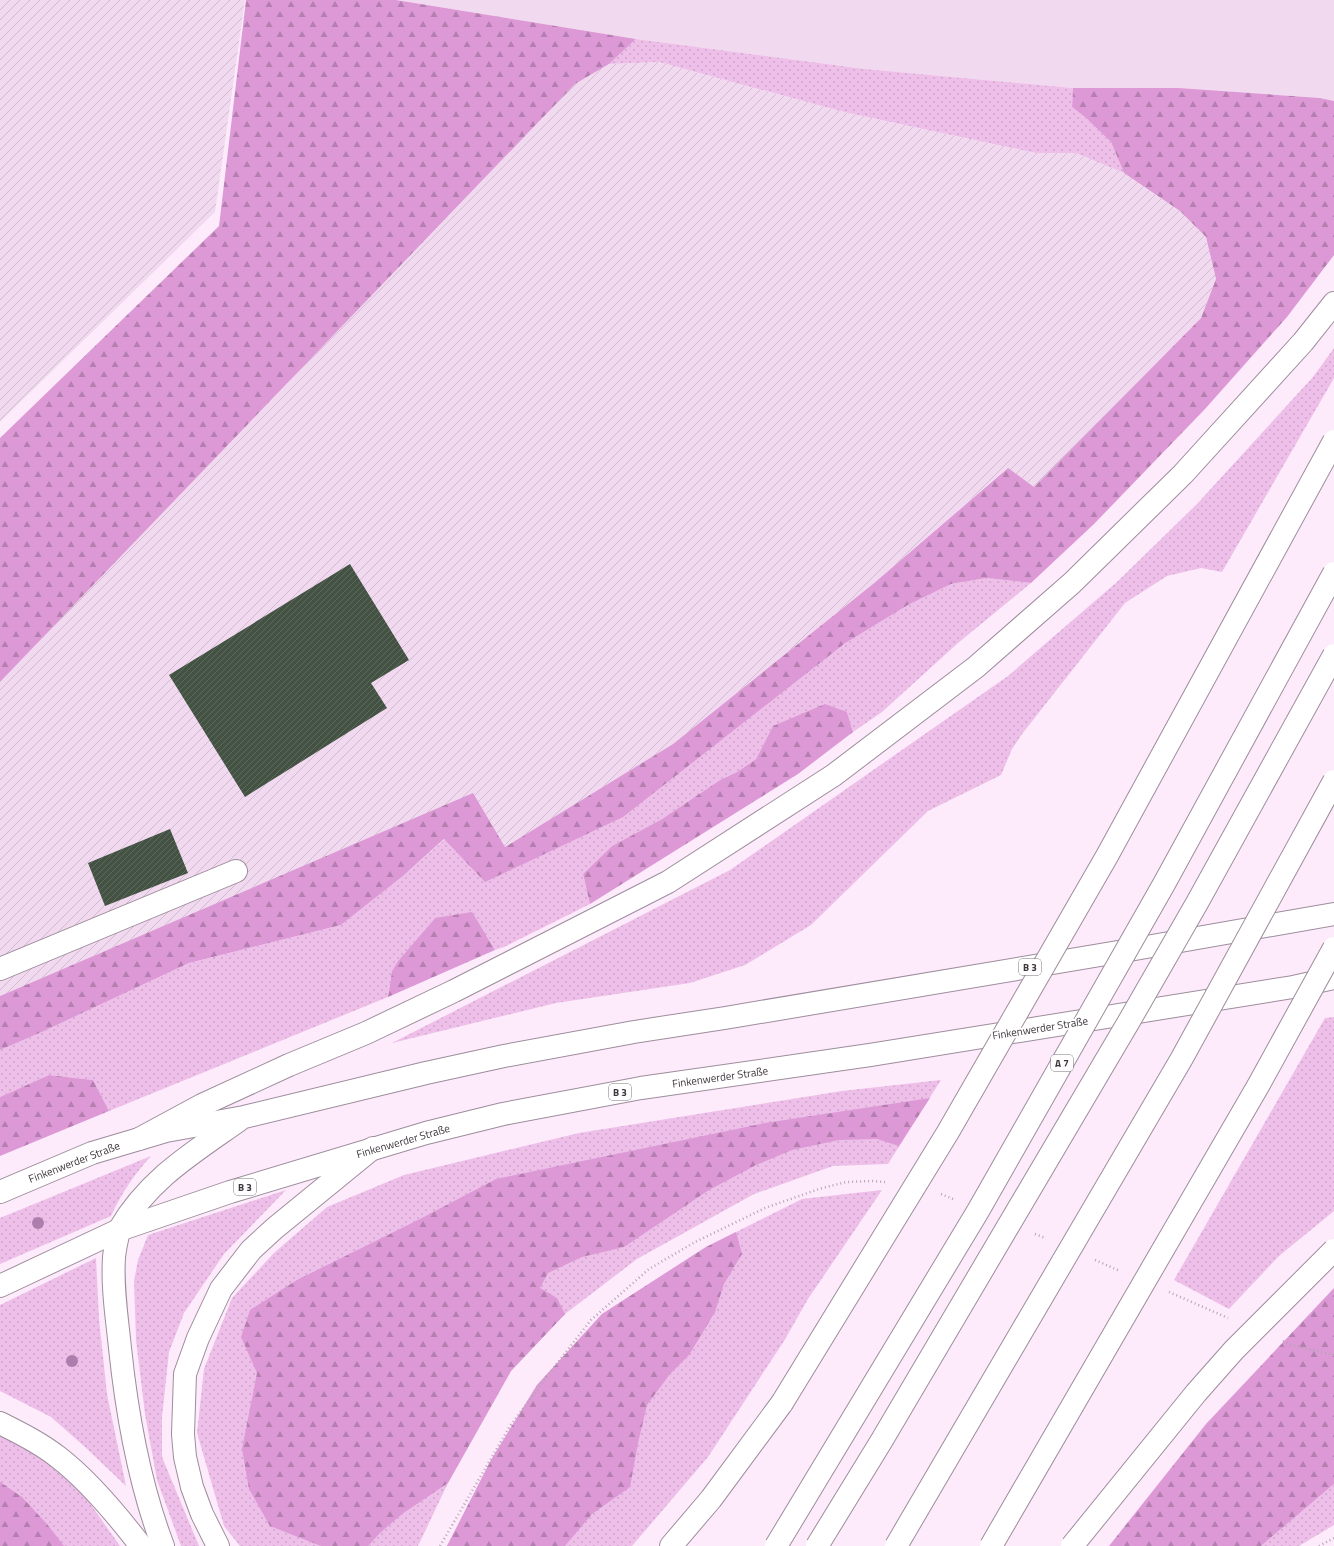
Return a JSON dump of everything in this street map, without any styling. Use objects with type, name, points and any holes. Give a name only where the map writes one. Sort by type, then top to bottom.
[{"type":"main road","points":[[138,1139],[209,1102],[454,991],[668,882],[834,775],[976,667],[1072,583],[1182,474],[1304,342],[1334,303]]},
{"type":"main road","points":[[671,1546],[711,1499],[782,1403],[948,1132],[1107,856],[1334,441]]},
{"type":"main road","name":"A 7","points":[[776,1546],[978,1211],[1164,884],[1334,573]]},
{"type":"main road","points":[[817,1546],[890,1426],[1128,1023],[1197,903],[1334,655]]},
{"type":"main road","points":[[896,1546],[1182,1058],[1334,781]]},
{"type":"main road","points":[[0,969],[236,871]]},
{"type":"main road","name":"Finkenwerder Straße","points":[[0,1192],[92,1153],[166,1131],[244,1117],[426,1073],[504,1056],[634,1032],[1126,951],[1334,914]]},
{"type":"main road","points":[[991,1546],[1258,1086],[1334,948]]},
{"type":"main road","name":"Finkenwerder Straße","points":[[0,1286],[118,1230],[230,1192],[373,1148],[503,1114],[641,1088],[870,1055],[1292,987],[1334,978]]},
{"type":"main road","name":"Finkenwerder Straße","points":[[118,1230],[142,1197],[164,1175],[244,1117]]},
{"type":"main road","points":[[218,1546],[202,1514],[192,1487],[185,1457],[183,1434],[185,1374],[198,1338],[221,1289],[251,1250],[275,1228],[373,1148]]},
{"type":"main road","points":[[118,1230],[114,1257],[114,1295],[124,1393],[143,1483],[163,1546]]},
{"type":"main road","points":[[1072,1546],[1196,1392],[1234,1350],[1334,1250]]},
{"type":"main road","points":[[0,1423],[21,1433],[58,1457],[87,1484],[141,1546]]},
{"type":"path","points":[[1319,1546],[1334,1538]]},
{"type":"shaded area","points":[[0,0],[245,0],[215,212],[0,422]]},
{"type":"shaded area","points":[[396,0],[1334,0],[1334,101],[1320,98],[1179,88],[1073,88],[865,69],[636,39]]},
{"type":"shaded area","points":[[636,39],[865,69],[1073,88],[1072,107],[1111,142],[1124,173],[1076,153],[1036,153],[844,112],[659,62],[609,64]]},
{"type":"shaded area","points":[[659,62],[844,112],[1036,153],[1076,153],[1124,173],[1180,211],[1206,237],[1216,279],[1201,318],[1034,487],[1007,468],[873,584],[673,744],[505,848],[473,794],[0,996],[0,682],[575,84],[609,64]]},
{"type":"shaded area","points":[[1334,348],[1334,378],[1222,572],[1201,568],[1167,576],[1125,603],[1022,734],[1012,749],[1001,775],[928,811],[811,925],[745,965],[690,983],[556,1003],[392,1043],[730,870],[1008,676],[1117,582],[1197,504],[1313,377]]},
{"type":"shaded area","points":[[987,578],[1031,583],[958,643],[882,712],[853,732],[847,712],[773,726],[756,759],[737,772],[720,780],[662,819],[612,846],[583,874],[590,904],[504,947],[495,950],[486,935],[435,918],[398,961],[392,971],[388,997],[109,1111],[93,1080],[49,1075],[0,1097],[0,1050],[42,1032],[189,963],[341,925],[403,876],[445,839],[485,881],[844,644],[908,605],[951,584]]},
{"type":"shaded area","points":[[1334,1017],[1334,1211],[1279,1256],[1229,1309],[1174,1280],[1325,1018]]},
{"type":"shaded area","points":[[941,1080],[888,1164],[833,1166],[754,1194],[637,1259],[565,1314],[511,1371],[448,1483],[418,1546],[240,1546],[224,1526],[197,1433],[204,1369],[232,1298],[274,1253],[327,1207],[404,1175],[579,1133],[842,1091]]},
{"type":"shaded area","points":[[151,1156],[129,1184],[111,1216],[0,1264],[0,1218]]},
{"type":"shaded area","points":[[286,1190],[224,1254],[184,1313],[169,1352],[162,1417],[162,1457],[199,1546],[181,1546],[157,1480],[145,1414],[136,1340],[134,1281],[138,1260],[148,1235]]},
{"type":"shaded area","points":[[882,1190],[808,1299],[784,1341],[708,1457],[632,1546],[447,1546],[491,1460],[537,1385],[602,1314],[706,1247],[802,1199]]},
{"type":"shaded area","points":[[96,1258],[99,1319],[107,1394],[126,1486],[51,1417],[0,1391],[0,1305]]},
{"type":"shaded area","points":[[0,1436],[40,1455],[82,1492],[120,1546],[0,1546]]},
{"type":"shaded area","points":[[1334,1484],[1334,1525],[1299,1546],[1261,1546]]},
{"type":"green space","points":[[246,0],[396,0],[636,39],[609,64],[575,84],[0,682],[0,438],[219,226]]},
{"type":"green space","points":[[1073,88],[1179,88],[1320,98],[1334,101],[1334,255],[1287,317],[1205,409],[1094,524],[1031,583],[987,578],[951,584],[908,605],[844,644],[623,817],[485,882],[444,839],[403,876],[341,925],[189,963],[42,1032],[0,1050],[0,996],[473,793],[505,847],[673,744],[873,584],[1008,468],[1034,487],[1201,318],[1216,279],[1206,237],[1180,211],[1124,173],[1111,142],[1072,107]]},
{"type":"green space","points":[[825,704],[847,712],[853,732],[798,774],[590,904],[583,874],[612,846],[662,819],[720,780],[737,772],[756,759],[773,726]]},
{"type":"green space","points":[[472,912],[495,950],[388,997],[392,971],[398,961],[435,918]]},
{"type":"green space","points":[[49,1075],[93,1080],[109,1111],[0,1156],[0,1097]]},
{"type":"green space","points":[[930,1098],[899,1146],[877,1139],[839,1140],[792,1150],[756,1165],[709,1190],[624,1247],[582,1257],[548,1273],[540,1288],[557,1298],[565,1314],[511,1371],[448,1483],[402,1514],[380,1533],[368,1546],[321,1546],[270,1526],[249,1489],[242,1449],[257,1373],[241,1337],[250,1310],[297,1280],[420,1219],[496,1179],[765,1123]]},
{"type":"green space","points":[[736,1232],[742,1254],[724,1284],[715,1312],[689,1355],[670,1374],[647,1405],[630,1487],[592,1514],[565,1546],[447,1546],[491,1460],[537,1385],[602,1314],[706,1247]]},
{"type":"green space","points":[[1334,1288],[1334,1484],[1261,1546],[1109,1546],[1206,1424]]},
{"type":"green space","points":[[0,1482],[22,1497],[47,1524],[64,1546],[0,1546]]},
{"type":"building","points":[[350,564],[409,660],[371,683],[387,708],[245,797],[169,675]]},
{"type":"building","points":[[170,829],[188,873],[105,906],[88,863]]}]
